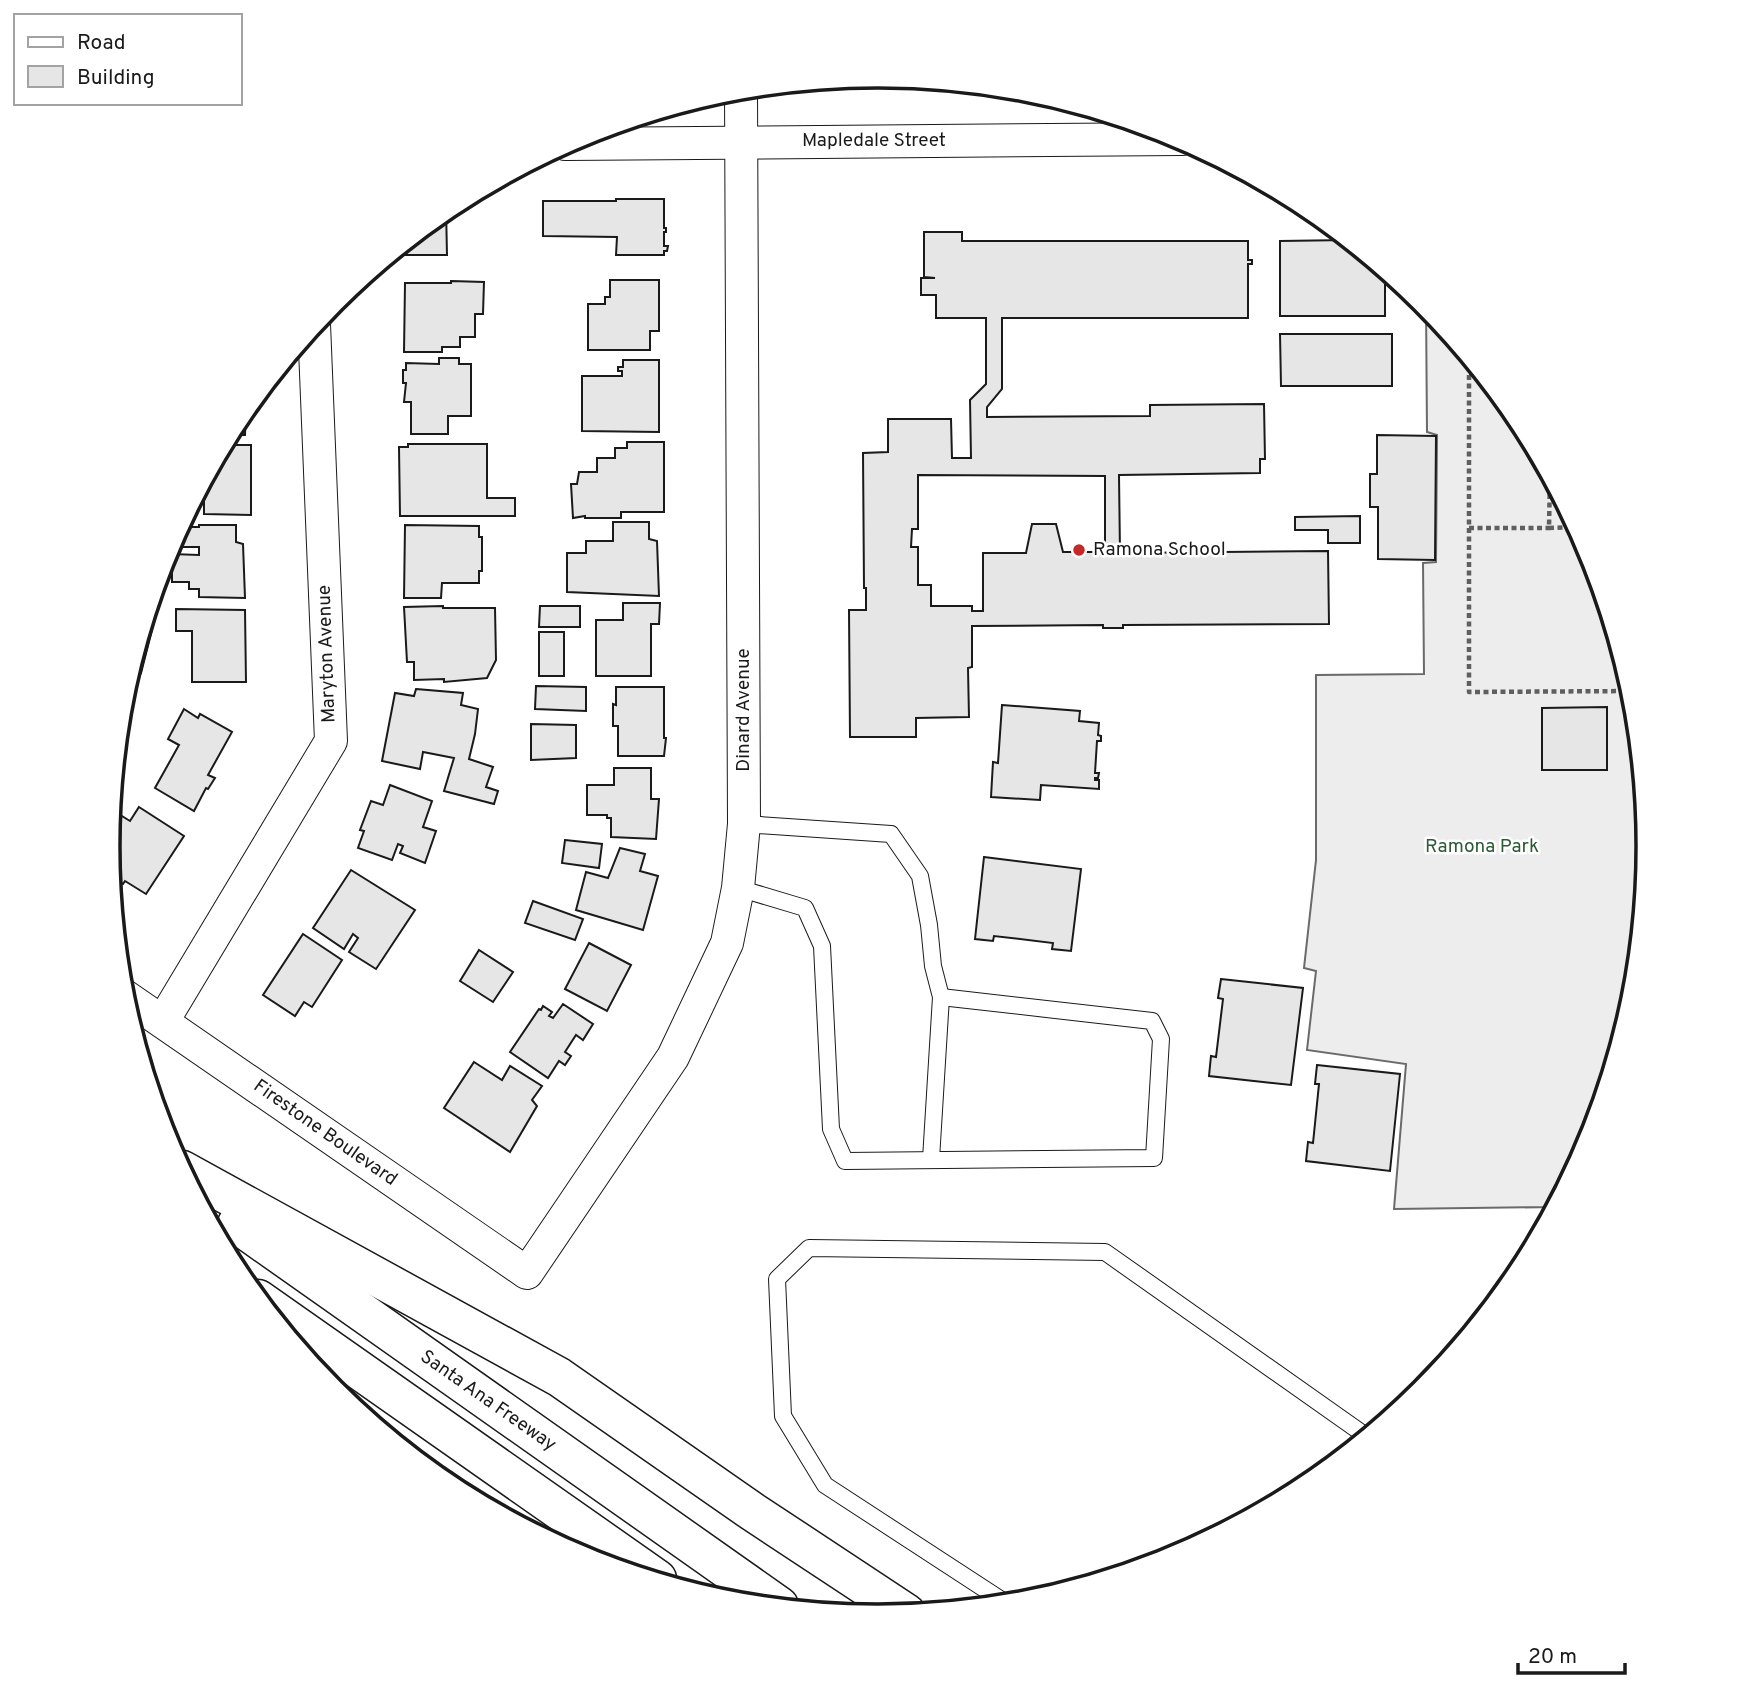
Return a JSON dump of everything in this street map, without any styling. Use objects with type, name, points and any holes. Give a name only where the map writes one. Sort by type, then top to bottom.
[{"type":"highway","points":[[197,1178],[559,1377],[753,1512],[892,1603]]},
{"type":"highway","name":"Santa Ana Freeway","points":[[212,1206],[762,1594]]},
{"type":"highway","points":[[287,1319],[634,1563]]},
{"type":"street","name":"Dinard Avenue","points":[[527,1273],[673,1057],[727,943],[738,888],[744,824],[741,100]]},
{"type":"street","name":"Mapledale Street","points":[[592,144],[1152,139]]},
{"type":"street","name":"Maryton Avenue","points":[[163,1021],[331,741],[315,339]]},
{"type":"street","name":"Firestone Boulevard","points":[[138,1004],[527,1273]]},
{"type":"lane","points":[[744,824],[891,834],[920,876],[933,966],[941,997],[931,1159]]},
{"type":"lane","points":[[738,888],[805,908],[822,946],[831,1129],[845,1161],[1154,1158],[1161,1039],[1152,1021],[941,997]]},
{"type":"lane","points":[[993,1594],[825,1485],[783,1416],[776,1279],[809,1248],[1105,1252],[1359,1431]]},
{"type":"path","points":[[1469,373],[1469,692],[1619,691]]},
{"type":"path","points":[[1549,528],[1550,495]]},
{"type":"path","points":[[1469,528],[1566,527]]},
{"type":"shaded area","name":"Ramona Park","points":[[1426,323],[1479,384],[1508,424],[1558,510],[1596,602],[1610,649],[1630,747],[1636,846],[1630,944],[1621,993],[1596,1089],[1578,1136],[1544,1207],[1394,1209],[1406,1064],[1307,1050],[1316,971],[1304,968],[1316,860],[1316,675],[1424,674],[1423,563],[1436,562],[1437,435],[1427,432]]},
{"type":"building","points":[[664,199],[664,246],[668,246],[664,255],[616,255],[617,237],[543,236],[543,201]]},
{"type":"building","points":[[446,223],[447,255],[404,255]]},
{"type":"building","points":[[924,232],[962,232],[962,241],[1248,241],[1248,260],[1252,260],[1252,264],[1248,264],[1248,318],[1002,318],[1002,389],[987,407],[987,417],[1150,416],[1150,405],[1264,404],[1265,459],[1260,459],[1260,473],[1119,475],[1120,553],[1328,551],[1329,624],[1123,625],[1123,628],[1103,628],[1103,625],[972,626],[972,667],[968,668],[969,717],[916,718],[916,737],[850,737],[849,610],[866,610],[863,453],[888,452],[888,419],[951,419],[952,458],[971,458],[970,400],[986,384],[986,318],[936,318],[936,295],[921,295],[921,278],[935,278],[924,277]],"holes":[[[918,475],[1105,476],[1105,552],[1063,552],[1056,524],[1032,524],[1026,553],[983,553],[983,611],[972,611],[972,606],[931,606],[931,585],[918,585],[918,547],[911,547],[912,529],[918,529]]]},
{"type":"building","points":[[1334,240],[1385,283],[1385,316],[1280,316],[1280,241]]},
{"type":"building","points":[[610,280],[659,280],[659,331],[650,331],[650,350],[588,350],[588,304],[605,304],[605,297],[610,297]]},
{"type":"building","points":[[484,282],[483,314],[475,314],[475,337],[460,337],[460,347],[442,347],[442,352],[404,352],[405,283]]},
{"type":"building","points":[[1280,334],[1392,334],[1392,386],[1281,386]]},
{"type":"building","points":[[439,358],[459,358],[459,364],[471,364],[471,416],[448,416],[448,434],[411,434],[411,402],[404,402],[406,383],[403,383],[403,370],[406,370],[406,363],[439,364]]},
{"type":"building","points":[[623,360],[659,360],[659,432],[582,431],[582,376],[622,376],[618,367],[623,367]]},
{"type":"building","points":[[1377,435],[1436,436],[1435,560],[1378,559],[1378,507],[1370,507],[1370,474],[1377,474]]},
{"type":"building","points":[[627,442],[664,442],[664,512],[621,512],[621,518],[573,518],[571,484],[577,484],[579,472],[597,472],[597,458],[615,458],[615,448],[627,448]]},
{"type":"building","points":[[408,444],[487,444],[487,498],[515,498],[515,516],[400,516],[399,447],[408,447]]},
{"type":"building","points":[[235,445],[251,445],[251,515],[204,514],[204,499]]},
{"type":"building","points":[[1360,516],[1360,543],[1328,543],[1328,530],[1295,530],[1295,517]]},
{"type":"building","points":[[613,522],[649,522],[649,539],[657,541],[659,596],[567,592],[567,553],[586,553],[586,541],[613,541]]},
{"type":"building","points":[[236,525],[236,542],[243,544],[245,598],[199,597],[199,589],[189,589],[189,582],[172,582],[172,571],[178,554],[199,555],[199,547],[182,547],[190,527]]},
{"type":"building","points":[[405,525],[479,526],[479,537],[482,537],[482,571],[479,571],[479,583],[442,583],[441,598],[404,598]]},
{"type":"building","points":[[623,603],[660,603],[659,624],[651,624],[651,676],[596,676],[596,620],[623,620]]},
{"type":"building","points":[[540,606],[580,606],[580,627],[539,627]]},
{"type":"building","points":[[404,607],[495,608],[496,660],[487,678],[444,682],[444,679],[414,680],[414,662],[407,662]]},
{"type":"building","points":[[176,609],[245,610],[246,682],[192,682],[192,631],[176,631]]},
{"type":"building","points":[[153,624],[141,673],[146,649]]},
{"type":"building","points":[[539,632],[564,632],[564,676],[539,676]]},
{"type":"building","points":[[536,686],[586,687],[586,711],[535,709]]},
{"type":"building","points":[[616,687],[664,687],[664,756],[618,756],[618,726],[613,726]]},
{"type":"building","points":[[416,689],[463,693],[461,705],[478,709],[469,759],[493,767],[486,787],[498,791],[494,804],[444,791],[454,758],[423,752],[420,769],[382,761],[395,693],[414,696]]},
{"type":"building","points":[[1002,705],[1080,711],[1079,721],[1099,723],[1098,735],[1101,736],[1101,741],[1097,741],[1095,773],[1099,773],[1095,780],[1099,780],[1099,789],[1041,785],[1040,800],[991,797],[993,762],[998,763]]},
{"type":"building","points":[[1607,707],[1607,770],[1542,770],[1542,708]]},
{"type":"building","points":[[184,709],[198,718],[200,714],[232,732],[208,775],[215,778],[208,789],[206,788],[194,811],[155,788],[179,745],[168,739]]},
{"type":"building","points":[[531,724],[576,725],[576,758],[531,760]]},
{"type":"building","points":[[614,768],[651,768],[651,799],[659,799],[656,839],[611,837],[611,818],[607,818],[607,815],[587,815],[587,785],[614,785]]},
{"type":"building","points":[[390,785],[432,801],[423,827],[436,831],[425,863],[400,853],[403,846],[398,844],[392,860],[358,848],[364,831],[360,830],[371,801],[383,805]]},
{"type":"building","points":[[139,807],[184,836],[146,894],[125,881],[122,883],[121,816],[130,821]]},
{"type":"building","points":[[565,840],[602,844],[599,868],[562,863]]},
{"type":"building","points":[[620,848],[645,854],[640,871],[658,876],[643,930],[576,910],[586,872],[608,878]]},
{"type":"building","points":[[984,857],[1081,869],[1071,951],[1052,949],[1053,943],[994,936],[993,941],[975,939]]},
{"type":"building","points":[[351,870],[415,910],[376,969],[349,952],[358,938],[353,934],[344,949],[313,928]]},
{"type":"building","points":[[533,901],[583,919],[575,940],[525,923]]},
{"type":"building","points":[[303,934],[342,960],[312,1007],[304,1002],[295,1016],[263,995]]},
{"type":"building","points":[[589,943],[631,965],[607,1011],[565,989]]},
{"type":"building","points":[[479,950],[513,972],[493,1002],[460,981]]},
{"type":"building","points":[[1221,979],[1303,988],[1291,1085],[1209,1076],[1211,1056],[1216,1057],[1223,999],[1218,998]]},
{"type":"building","points":[[563,1004],[593,1024],[583,1040],[576,1035],[565,1052],[571,1056],[565,1065],[559,1061],[548,1078],[510,1052],[539,1009],[543,1006],[552,1012],[549,1016],[553,1018]]},
{"type":"building","points":[[474,1062],[502,1080],[510,1066],[542,1086],[532,1100],[537,1106],[510,1152],[444,1108]]},
{"type":"building","points":[[1317,1065],[1400,1074],[1390,1171],[1306,1161],[1308,1142],[1313,1143],[1319,1084],[1315,1084]]},
{"type":"place","name":"Ramona School","points":[[1079,550]]}]
